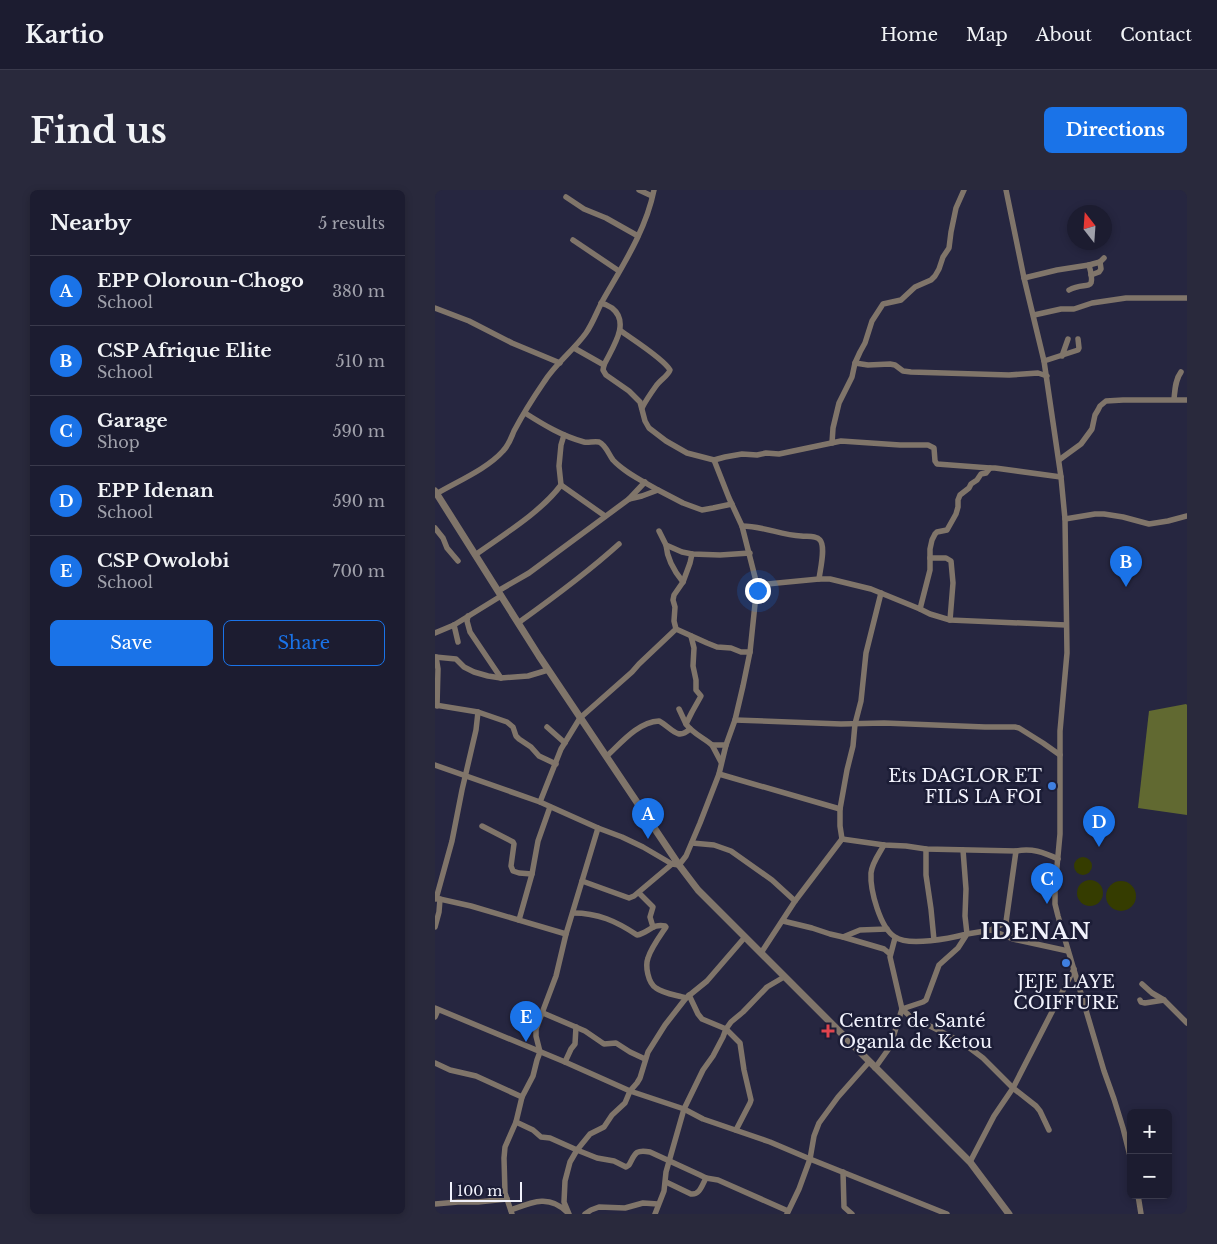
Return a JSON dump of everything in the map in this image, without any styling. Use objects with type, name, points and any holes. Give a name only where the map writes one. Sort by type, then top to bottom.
[{"type":"street","points":[[639,190],[653,193],[646,218],[639,236],[601,302],[587,332],[545,380],[503,451],[491,461],[436,492],[548,670],[607,756],[676,864],[698,890],[970,1162],[1009,1214]]},
{"type":"street","points":[[832,442],[839,403],[851,377],[859,352],[865,343],[872,321],[883,304],[901,300],[915,287],[933,279],[938,273],[941,261],[949,248],[956,208],[964,190]]},
{"type":"street","points":[[1006,190],[1047,376],[1065,519],[1067,653],[1061,704],[1060,834],[1055,904],[1130,1154]]},
{"type":"street","points":[[566,197],[584,209],[606,218],[639,236]]},
{"type":"street","points":[[573,240],[619,271]]},
{"type":"street","points":[[1024,278],[1089,265],[1102,260],[1099,272],[1091,275]]},
{"type":"street","points":[[1069,290],[1077,286],[1085,287],[1090,285],[1089,265]]},
{"type":"street","points":[[1033,315],[1126,298],[1187,298]]},
{"type":"street","points":[[601,302],[612,308],[621,321],[621,331],[603,370],[606,375],[629,391],[640,402],[649,428],[666,441],[687,453],[714,460],[742,454],[779,454],[832,442],[928,445],[934,448],[935,462],[937,464],[990,468],[1061,477]]},
{"type":"street","points":[[435,308],[469,321],[513,343],[560,362]]},
{"type":"street","points":[[621,331],[669,366],[669,374],[661,379],[642,408]]},
{"type":"street","points":[[1062,356],[1068,339]]},
{"type":"street","points":[[1044,361],[1078,350],[1078,339]]},
{"type":"street","points":[[574,348],[604,365]]},
{"type":"street","points":[[855,364],[895,364],[903,371],[1001,375],[1038,372],[1047,376]]},
{"type":"street","points":[[1174,399],[1178,376],[1181,372]]},
{"type":"street","points":[[1059,460],[1081,444],[1092,429],[1095,415],[1100,406],[1106,401],[1187,400]]},
{"type":"street","points":[[525,413],[544,426],[564,435],[585,442],[599,442],[621,467],[683,503],[702,510],[732,504]]},
{"type":"street","points":[[475,555],[539,508],[557,490],[561,484],[559,466],[564,435]]},
{"type":"street","points":[[582,881],[629,898],[639,893],[686,856],[719,774],[726,745],[735,720],[750,652],[757,585],[742,526],[714,460]]},
{"type":"street","points":[[920,608],[930,570],[930,549],[935,534],[947,530],[952,519],[957,514],[960,495],[981,474],[987,472],[990,468]]},
{"type":"street","points":[[435,633],[454,625],[529,573],[629,499],[645,482]]},
{"type":"street","points":[[561,484],[605,516]]},
{"type":"street","points":[[629,499],[658,490]]},
{"type":"street","points":[[1065,519],[1104,514],[1149,524],[1187,516]]},
{"type":"street","points":[[742,526],[757,526],[798,536],[814,536],[818,538],[823,549],[819,579]]},
{"type":"street","points":[[435,528],[441,534],[447,548],[458,561]]},
{"type":"street","points":[[659,532],[666,545],[674,570],[683,582]]},
{"type":"street","points":[[518,623],[570,586],[619,544]]},
{"type":"street","points":[[666,545],[692,554],[750,553]]},
{"type":"street","points":[[676,629],[674,621],[674,595],[683,582],[692,554]]},
{"type":"street","points":[[931,558],[946,558],[951,561],[953,583],[950,620]]},
{"type":"street","points":[[757,585],[819,579],[830,580],[871,589],[920,608],[930,614],[950,620],[1066,625]]},
{"type":"street","points":[[761,953],[795,901],[842,839],[840,809],[861,701],[866,653],[881,593]]},
{"type":"street","points":[[468,616],[467,621],[470,632],[501,678]]},
{"type":"street","points":[[454,625],[458,642]]},
{"type":"street","points":[[676,629],[712,645],[731,648],[741,652],[750,652]]},
{"type":"street","points":[[541,802],[561,749],[581,718],[676,629]]},
{"type":"street","points":[[607,756],[630,734],[650,722],[659,721],[679,735],[684,734],[692,712],[701,696],[696,690],[693,666],[694,648],[691,636]]},
{"type":"street","points":[[548,670],[528,676],[501,678],[474,672],[464,667],[456,659],[436,657],[438,668],[436,706],[479,712],[507,722],[513,727],[519,739],[531,747],[539,756],[555,764]]},
{"type":"street","points":[[679,709],[688,727],[712,745],[721,762]]},
{"type":"street","points":[[435,927],[439,912],[437,899],[452,842],[479,712]]},
{"type":"street","points":[[735,720],[841,724],[1015,726],[1060,755]]},
{"type":"street","points":[[547,727],[565,743]]},
{"type":"street","points":[[712,745],[726,745]]},
{"type":"street","points":[[435,765],[541,802],[622,837],[676,864]]},
{"type":"street","points":[[719,774],[840,809]]},
{"type":"street","points":[[519,920],[532,874],[538,841],[550,807]]},
{"type":"street","points":[[481,826],[513,842],[511,866],[513,871],[532,874]]},
{"type":"street","points":[[569,1214],[557,1204],[548,1201],[535,1202],[512,1212],[505,1193],[504,1158],[505,1147],[516,1122],[522,1097],[533,1076],[540,1052],[536,1029],[556,976],[566,934],[598,828]]},
{"type":"street","points":[[842,839],[884,846],[906,846],[926,849],[1036,850],[1058,859]]},
{"type":"street","points":[[692,843],[731,851],[772,880],[795,901]]},
{"type":"street","points":[[884,846],[873,865],[871,882],[877,910],[887,929],[895,938],[922,942],[991,930],[1006,922]]},
{"type":"street","points":[[926,849],[926,876],[934,940]]},
{"type":"street","points":[[902,1010],[926,1000],[939,965],[958,948],[967,934],[963,850]]},
{"type":"street","points":[[1013,940],[1006,922],[1016,851]]},
{"type":"street","points":[[639,893],[653,907],[650,917],[653,927]]},
{"type":"street","points":[[437,899],[471,906],[566,934]]},
{"type":"street","points":[[573,913],[588,913],[609,919],[637,935],[656,925],[664,925],[666,927],[648,958],[648,975],[656,988],[664,992],[688,996]]},
{"type":"street","points":[[783,921],[884,949],[890,954]]},
{"type":"street","points":[[843,937],[860,930],[887,929]]},
{"type":"street","points":[[991,930],[1013,940],[1068,951]]},
{"type":"street","points":[[569,1214],[564,1202],[565,1181],[570,1162],[577,1150],[591,1134],[604,1127],[612,1115],[623,1107],[630,1092],[637,1084],[648,1052],[665,1025],[688,996],[707,981],[745,937]]},
{"type":"street","points":[[875,1068],[890,1048],[902,1010],[890,954],[895,938]]},
{"type":"street","points":[[970,1162],[994,1116],[1013,1088],[1074,969]]},
{"type":"street","points":[[655,1214],[664,1191],[666,1172],[684,1109],[703,1070],[713,1056],[731,1022],[767,987],[784,977]]},
{"type":"street","points":[[1142,984],[1164,1000],[1187,1024]]},
{"type":"street","points":[[688,996],[702,1019],[726,1029],[740,1043],[743,1070],[751,1097],[750,1103],[736,1130]]},
{"type":"street","points":[[1140,1000],[1145,1003],[1164,1000]]},
{"type":"street","points":[[435,1017],[436,1009],[565,1062],[630,1092],[684,1109],[703,1119],[770,1142],[947,1214]]},
{"type":"street","points":[[902,1010],[913,1019],[932,1026],[963,1043],[983,1058],[1013,1088],[1037,1106],[1049,1130]]},
{"type":"street","points":[[543,1013],[585,1030],[604,1044],[616,1043],[629,1052],[645,1058]]},
{"type":"street","points":[[565,1062],[575,1044],[576,1027]]},
{"type":"street","points":[[516,1122],[541,1136],[601,1159],[626,1166],[629,1165],[635,1154],[642,1150],[649,1152],[706,1178],[718,1180],[788,1213],[810,1159],[814,1136],[819,1123],[869,1062]]},
{"type":"street","points":[[435,1063],[450,1070],[475,1076],[522,1097]]},
{"type":"street","points":[[843,1172],[844,1207],[852,1214]]},
{"type":"street","points":[[666,1182],[691,1194],[695,1194],[698,1193],[706,1178]]},
{"type":"street","points":[[1139,1199],[1141,1214]]},
{"type":"street","points":[[435,1204],[507,1200]]},
{"type":"street","points":[[585,1214],[599,1207],[625,1208],[643,1203],[658,1204]]},
{"type":"green space","points":[[1186,704],[1187,815],[1138,808],[1149,711]]},
{"type":"green space","points":[[1083,857],[1089,860],[1092,866],[1089,872],[1083,875],[1077,872],[1074,866],[1077,860]]},
{"type":"green space","points":[[1090,880],[1099,884],[1103,893],[1099,902],[1090,906],[1081,902],[1077,893],[1081,884]]},
{"type":"green space","points":[[1121,881],[1127,882],[1135,890],[1135,902],[1127,910],[1121,911],[1115,910],[1107,902],[1106,896],[1107,890],[1115,882]]},
{"type":"place","name":"CSP Afrique Elite","points":[[1126,587]]},
{"type":"place","name":"Ets DAGLOR ET FILS LA FOI","points":[[1052,786]]},
{"type":"place","name":"EPP Oloroun-Chogo","points":[[648,839]]},
{"type":"place","name":"EPP Idenan","points":[[1099,847]]},
{"type":"place","name":"Garage","points":[[1047,904]]},
{"type":"place","name":"JEJE LAYE COIFFURE","points":[[1066,963]]},
{"type":"place","name":"Centre de Santé Oganla de Ketou","points":[[828,1031]]},
{"type":"place","name":"CSP Owolobi","points":[[526,1042]]},
{"type":"district","name":"IDENAN","points":[[1036,931]]}]
